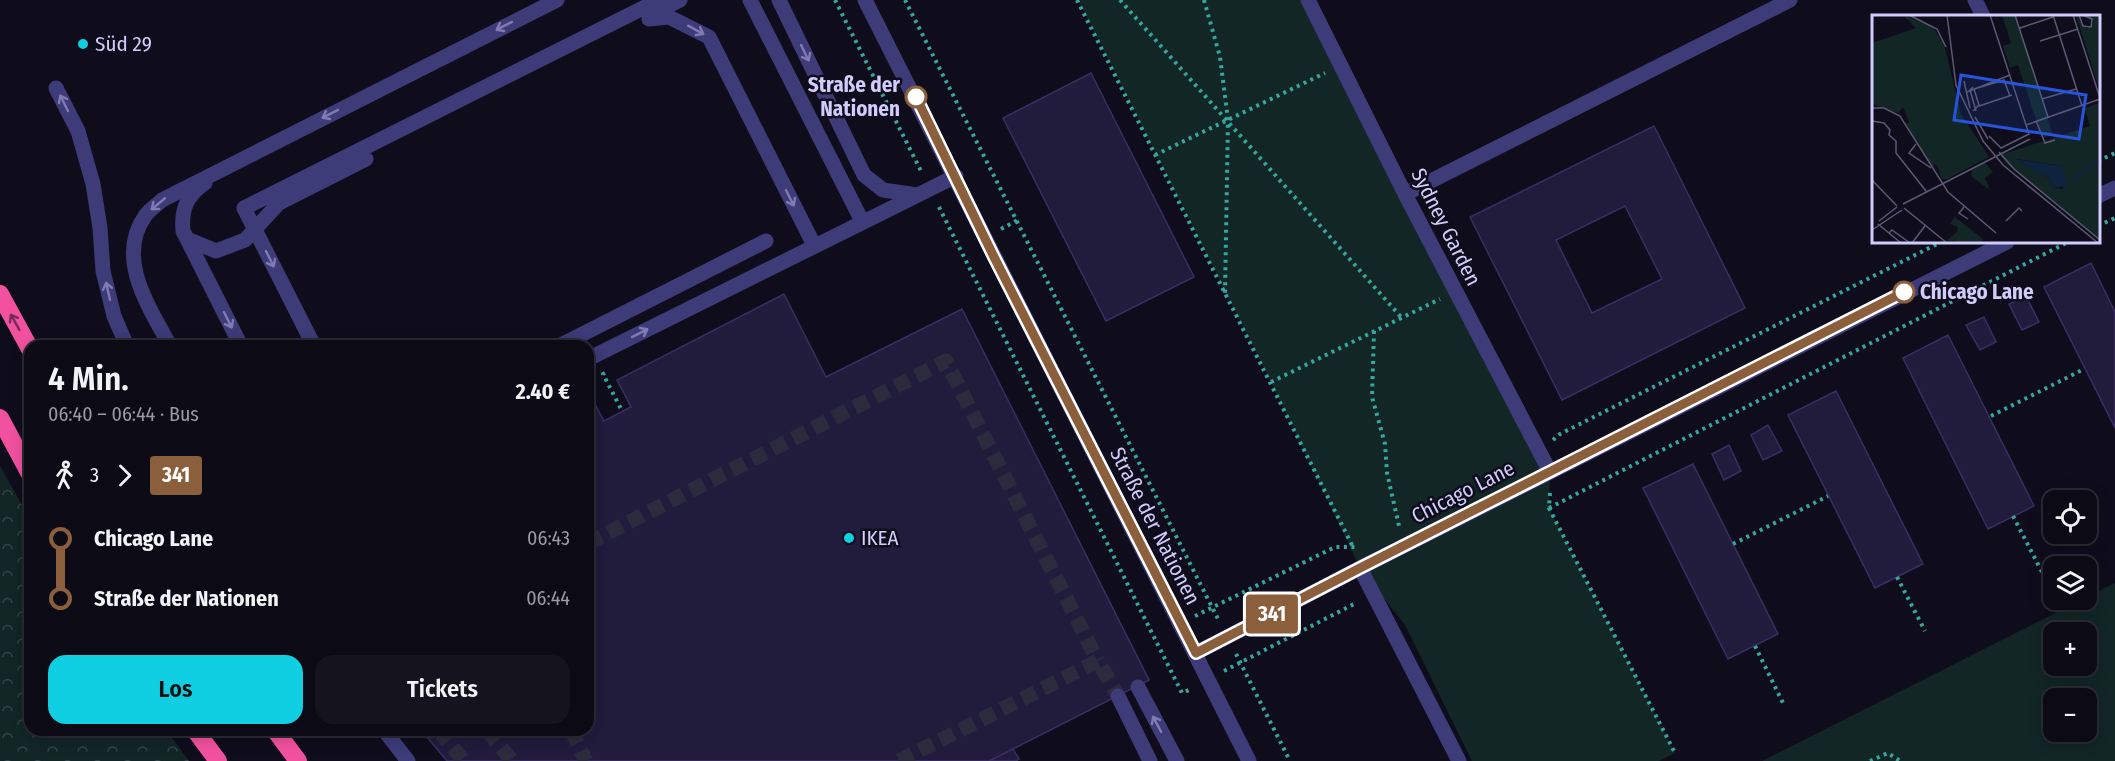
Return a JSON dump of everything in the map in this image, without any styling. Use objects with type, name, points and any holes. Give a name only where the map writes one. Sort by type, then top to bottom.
[{"type":"highway","points":[[0,294],[25,340]]},
{"type":"highway","points":[[0,418],[24,463]]},
{"type":"highway","points":[[199,736],[218,761]]},
{"type":"highway","points":[[279,736],[298,761]]},
{"type":"street","points":[[167,340],[142,291],[134,267],[134,240],[145,215],[162,200],[557,0]]},
{"type":"street","points":[[311,340],[244,208],[659,0]]},
{"type":"street","points":[[187,239],[216,251],[245,240],[279,203],[287,198],[680,0]]},
{"type":"street","points":[[750,0],[862,221]]},
{"type":"street","points":[[779,0],[864,175],[883,190],[923,192]]},
{"type":"street","name":"Straße der Nationen","points":[[865,0],[956,176],[994,257],[1249,761]]},
{"type":"street","name":"Sydney Garden","points":[[1308,0],[1405,194],[1550,472]]},
{"type":"street","points":[[1405,194],[1790,0]]},
{"type":"street","points":[[1975,0],[1982,15]]},
{"type":"street","points":[[640,20],[669,17],[709,37],[814,245]]},
{"type":"street","points":[[57,88],[78,131],[93,184],[104,271],[114,316],[124,340]]},
{"type":"street","points":[[237,161],[193,191],[182,215],[183,231],[238,340]]},
{"type":"street","points":[[594,356],[956,176]]},
{"type":"street","points":[[2100,195],[2115,188]]},
{"type":"street","points":[[571,340],[766,241]]},
{"type":"street","name":"Chicago Lane","points":[[1196,653],[2005,243]]},
{"type":"street","points":[[1360,568],[1459,761]]},
{"type":"street","points":[[1138,687],[1177,761]]},
{"type":"street","points":[[1118,696],[1150,761]]},
{"type":"street","points":[[389,736],[408,761]]},
{"type":"path","points":[[835,0],[923,192],[1182,693]]},
{"type":"path","points":[[905,0],[1212,608],[1335,548],[1353,548]]},
{"type":"path","points":[[1077,0],[1353,548],[1360,568]]},
{"type":"path","points":[[1120,0],[1401,317]]},
{"type":"path","points":[[1204,0],[1220,57],[1228,120],[1225,294]]},
{"type":"path","points":[[1155,155],[1341,66]]},
{"type":"path","points":[[2100,161],[2115,153]]},
{"type":"path","points":[[2100,225],[2115,218]]},
{"type":"path","points":[[1540,452],[1560,434],[1939,243]]},
{"type":"path","points":[[1549,508],[2066,243]]},
{"type":"path","points":[[1270,382],[1456,292]]},
{"type":"path","points":[[1374,331],[1372,397],[1385,444],[1387,473],[1399,526]]},
{"type":"path","points":[[1991,416],[2084,369]]},
{"type":"path","points":[[1550,472],[1549,508],[1674,753]]},
{"type":"path","points":[[1733,544],[1828,496]]},
{"type":"path","points":[[2013,516],[2042,572]]},
{"type":"path","points":[[1897,577],[1925,632]]},
{"type":"path","points":[[1290,761],[1240,662],[1373,595]]},
{"type":"path","points":[[1755,646],[1783,703]]},
{"type":"path","points":[[1870,761],[1888,753],[1900,761]]},
{"type":"green space","points":[[1078,0],[1308,0],[1550,472],[1549,508],[1675,753],[1659,761],[1472,761],[1405,625],[1360,568],[1271,382]]},
{"type":"green space","points":[[0,466],[24,508],[24,736],[171,736],[189,761],[0,761]]},
{"type":"green space","points":[[2115,583],[2115,761],[1762,761],[2061,610],[2097,610],[2097,592]]},
{"type":"building","points":[[1091,73],[1194,277],[1106,321],[1003,118]]},
{"type":"building","points":[[1654,126],[1745,308],[1562,400],[1470,217]],"holes":[[[1625,206],[1662,279],[1592,313],[1556,240]]]},
{"type":"building","points":[[2091,263],[2115,312],[2115,428],[2044,287]]},
{"type":"building","points":[[784,294],[826,377],[962,309],[1149,680],[989,761],[447,761],[426,736],[594,736],[594,402],[604,421],[631,407],[617,380]]},
{"type":"building","points":[[2026,296],[2039,322],[2022,330],[2009,304]]},
{"type":"building","points":[[1984,317],[1996,342],[1980,350],[1966,325]]},
{"type":"building","points":[[1948,335],[2034,506],[1988,529],[1903,358]]},
{"type":"building","points":[[1836,391],[1923,564],[1875,588],[1788,415]]},
{"type":"building","points":[[1768,425],[1782,451],[1763,460],[1751,435]]},
{"type":"building","points":[[1729,445],[1741,471],[1724,480],[1712,454]]},
{"type":"building","points":[[1693,464],[1778,634],[1728,659],[1643,488]]},
{"type":"building","points":[[1013,749],[1019,759],[1016,761],[989,761]]},
{"type":"tunnel","points":[[594,540],[946,361],[1098,661]]},
{"type":"tunnel","points":[[899,761],[1098,661],[1118,696]]},
{"type":"tunnel","points":[[443,736],[464,761]]},
{"type":"tunnel","points":[[492,736],[512,761]]},
{"type":"tunnel","points":[[574,736],[586,761]]},
{"type":"bus line","name":"341","points":[[916,97],[994,257],[1196,653],[1904,292]]},
{"type":"place","name":"Süd 29","points":[[83,44]]},
{"type":"place","name":"Straße der Nationen","points":[[916,97]]},
{"type":"place","name":"Chicago Lane","points":[[1904,292]]},
{"type":"place","name":"IKEA","points":[[849,538]]}]
